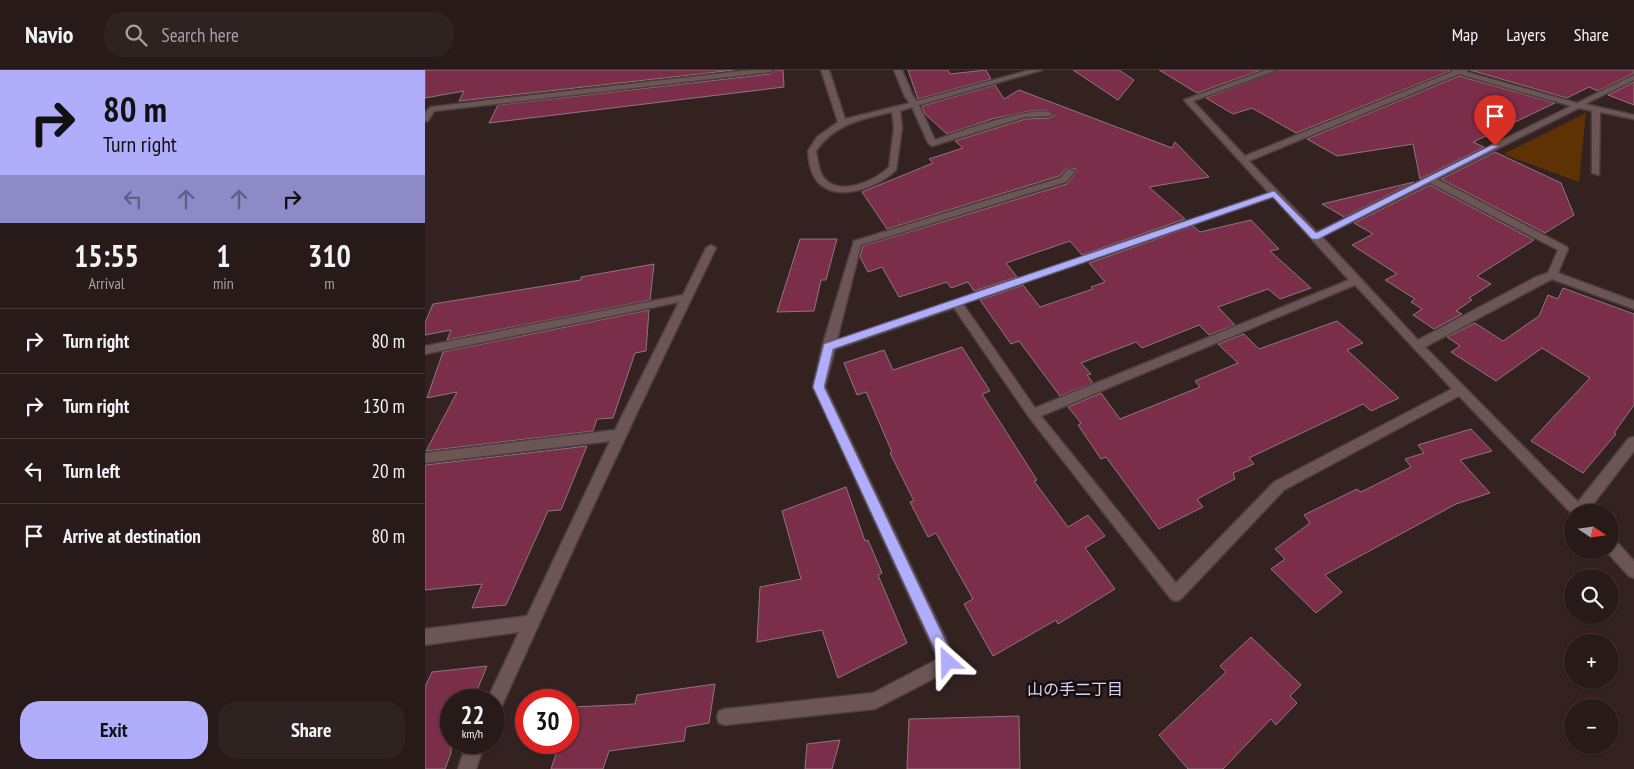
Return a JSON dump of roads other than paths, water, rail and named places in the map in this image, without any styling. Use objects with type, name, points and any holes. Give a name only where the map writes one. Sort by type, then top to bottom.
[{"type":"street","points":[[425,118],[431,109],[769,70]]},
{"type":"street","points":[[825,70],[842,123]]},
{"type":"street","points":[[898,70],[931,143],[1024,115],[1049,114]]},
{"type":"street","points":[[895,111],[898,128],[893,168],[885,177],[861,186],[845,189],[825,184],[815,173],[812,151],[825,133],[842,123],[895,111],[1012,73],[1037,70]]},
{"type":"street","points":[[1273,70],[1188,100],[1417,346],[1571,504]]},
{"type":"street","points":[[1243,160],[1458,71],[1577,105],[1634,117]]},
{"type":"street","points":[[1315,237],[1634,77]]},
{"type":"street","points":[[1596,109],[1596,173]]},
{"type":"street","points":[[725,717],[875,702],[948,662],[819,387],[828,347],[857,243],[1063,180],[1071,171]]},
{"type":"street","points":[[1429,179],[1563,249],[1552,275]]},
{"type":"street","points":[[828,347],[1274,194]]},
{"type":"street","points":[[501,689],[619,436],[711,248]]},
{"type":"street","points":[[1417,346],[1540,279],[1552,275],[1634,304]]},
{"type":"street","points":[[1033,414],[1356,281]]},
{"type":"street","points":[[425,350],[688,297]]},
{"type":"street","points":[[956,302],[1033,414],[1176,594],[1279,486],[1460,390]]},
{"type":"street","points":[[425,458],[619,436]]},
{"type":"street","points":[[1585,504],[1634,442]]},
{"type":"street","points":[[1619,555],[1634,571]]},
{"type":"street","points":[[425,637],[532,622]]},
{"type":"street","points":[[467,769],[472,754]]},
{"type":"district","name":"山の手二丁目","points":[[1075,689]]}]
